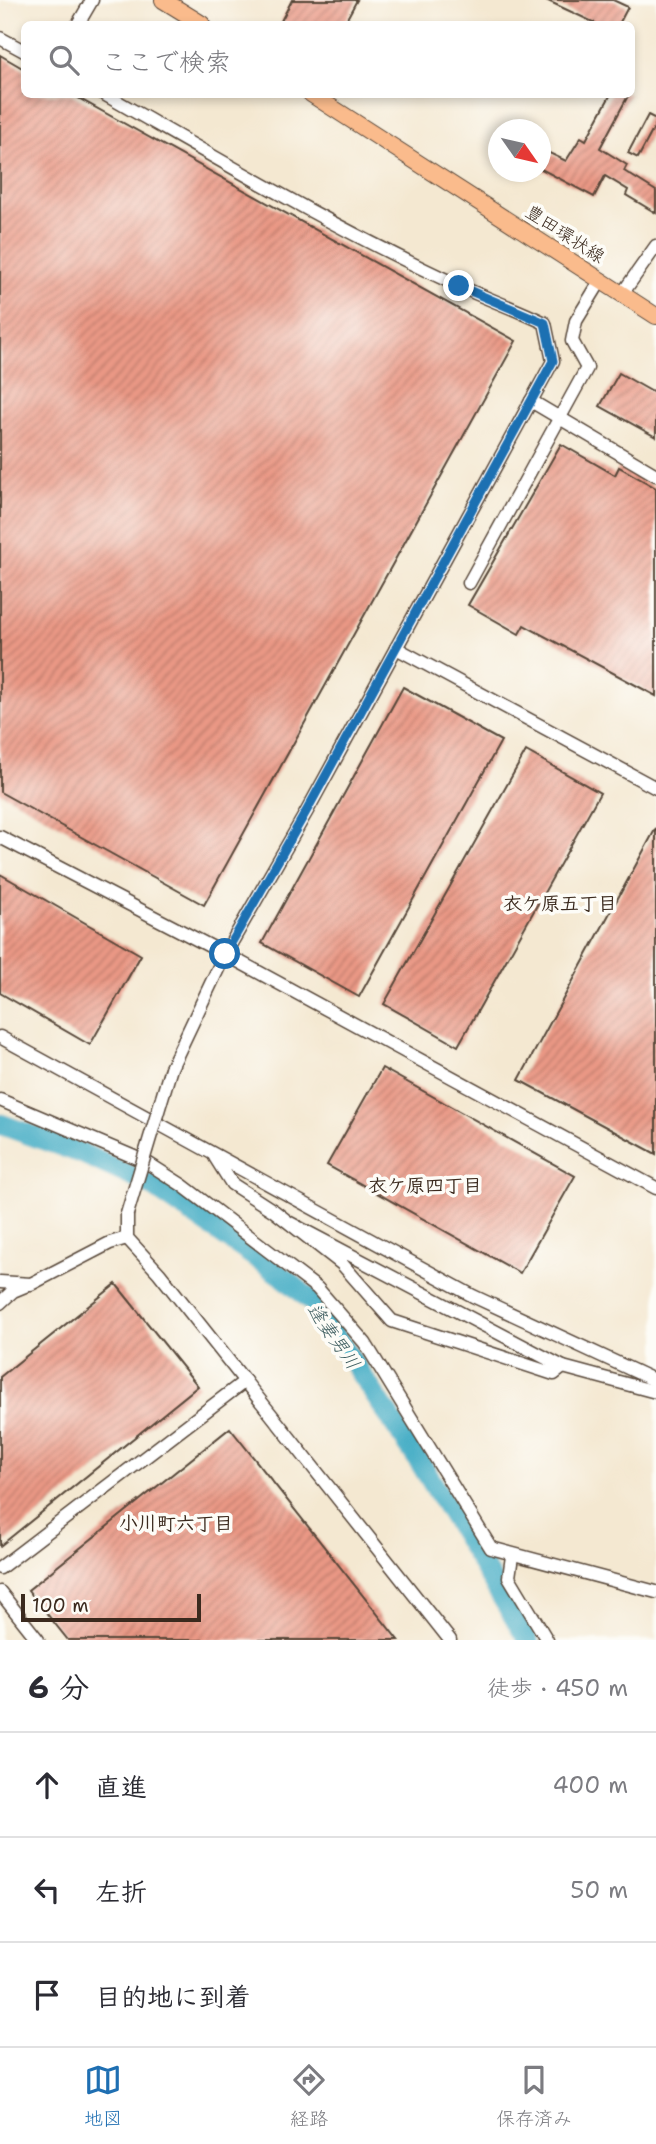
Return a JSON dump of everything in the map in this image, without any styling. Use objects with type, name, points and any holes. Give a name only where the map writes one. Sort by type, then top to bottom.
[{"type":"main road","points":[[163,0],[197,21]]},
{"type":"main road","name":"豊田環状線","points":[[317,98],[656,316]]},
{"type":"street","points":[[80,21],[92,0]]},
{"type":"street","points":[[0,38],[21,49]]},
{"type":"street","points":[[111,98],[260,183],[459,286],[545,323],[553,361],[225,954],[171,1068],[127,1214],[127,1238],[245,1381],[444,1638]]},
{"type":"street","points":[[622,294],[656,246]]},
{"type":"street","points":[[469,583],[587,368],[572,341],[576,321],[601,280]]},
{"type":"street","points":[[531,401],[656,475]]},
{"type":"street","points":[[396,649],[656,788]]},
{"type":"street","points":[[0,837],[225,954],[656,1188]]},
{"type":"street","points":[[0,1037],[473,1296],[656,1381]]},
{"type":"street","points":[[0,1100],[146,1162],[182,1185],[317,1288],[344,1315],[365,1343],[488,1546],[512,1556],[656,1592]]},
{"type":"street","points":[[215,1157],[232,1184],[288,1222],[342,1264],[392,1321],[554,1374],[563,1367]]},
{"type":"street","points":[[288,1222],[563,1367],[656,1392]]},
{"type":"street","points":[[0,1303],[13,1291],[110,1243],[127,1238]]},
{"type":"street","points":[[0,1282],[31,1284]]},
{"type":"street","points":[[0,1568],[245,1381]]},
{"type":"street","points":[[512,1556],[509,1577],[547,1640]]},
{"type":"street","points":[[0,1592],[38,1640]]},
{"type":"building","points":[[292,0],[357,0],[346,21],[281,21]]},
{"type":"building","points":[[546,0],[613,0],[628,7],[621,21],[591,21]]},
{"type":"building","points":[[0,55],[21,67],[21,98],[78,98],[516,341],[204,905],[0,792]]},
{"type":"building","points":[[609,98],[627,98],[600,148],[627,165],[624,171],[656,191],[656,213],[626,195],[628,190],[605,176],[594,197],[551,174],[551,154],[566,161],[581,137],[586,140]]},
{"type":"building","points":[[648,115],[656,119],[656,124],[638,158],[628,153]]},
{"type":"building","points":[[619,373],[656,394],[656,437],[600,406]]},
{"type":"building","points":[[561,444],[615,475],[619,467],[656,488],[656,696],[524,625],[519,634],[468,605]]},
{"type":"building","points":[[403,687],[501,741],[359,997],[262,943]]},
{"type":"building","points":[[526,751],[600,793],[458,1046],[384,1004]]},
{"type":"building","points":[[656,828],[656,1154],[519,1080]]},
{"type":"building","points":[[0,874],[141,955],[90,1045],[0,993]]},
{"type":"building","points":[[382,1068],[575,1176],[520,1273],[327,1165]]},
{"type":"building","points":[[116,1284],[198,1386],[0,1546],[0,1377]]},
{"type":"building","points":[[230,1428],[398,1640],[68,1640],[28,1590]]},
{"type":"waterway","name":"逢妻男川","points":[[0,1124],[81,1153],[151,1185],[285,1278],[312,1301],[421,1464],[528,1640]]},
{"type":"district","name":"衣ケ原五丁目","points":[[560,903]]},
{"type":"district","name":"衣ケ原四丁目","points":[[425,1185]]},
{"type":"district","name":"小川町六丁目","points":[[176,1523]]},
{"type":"route","points":[[225,954],[553,361],[545,323],[483,294],[459,286]]}]
